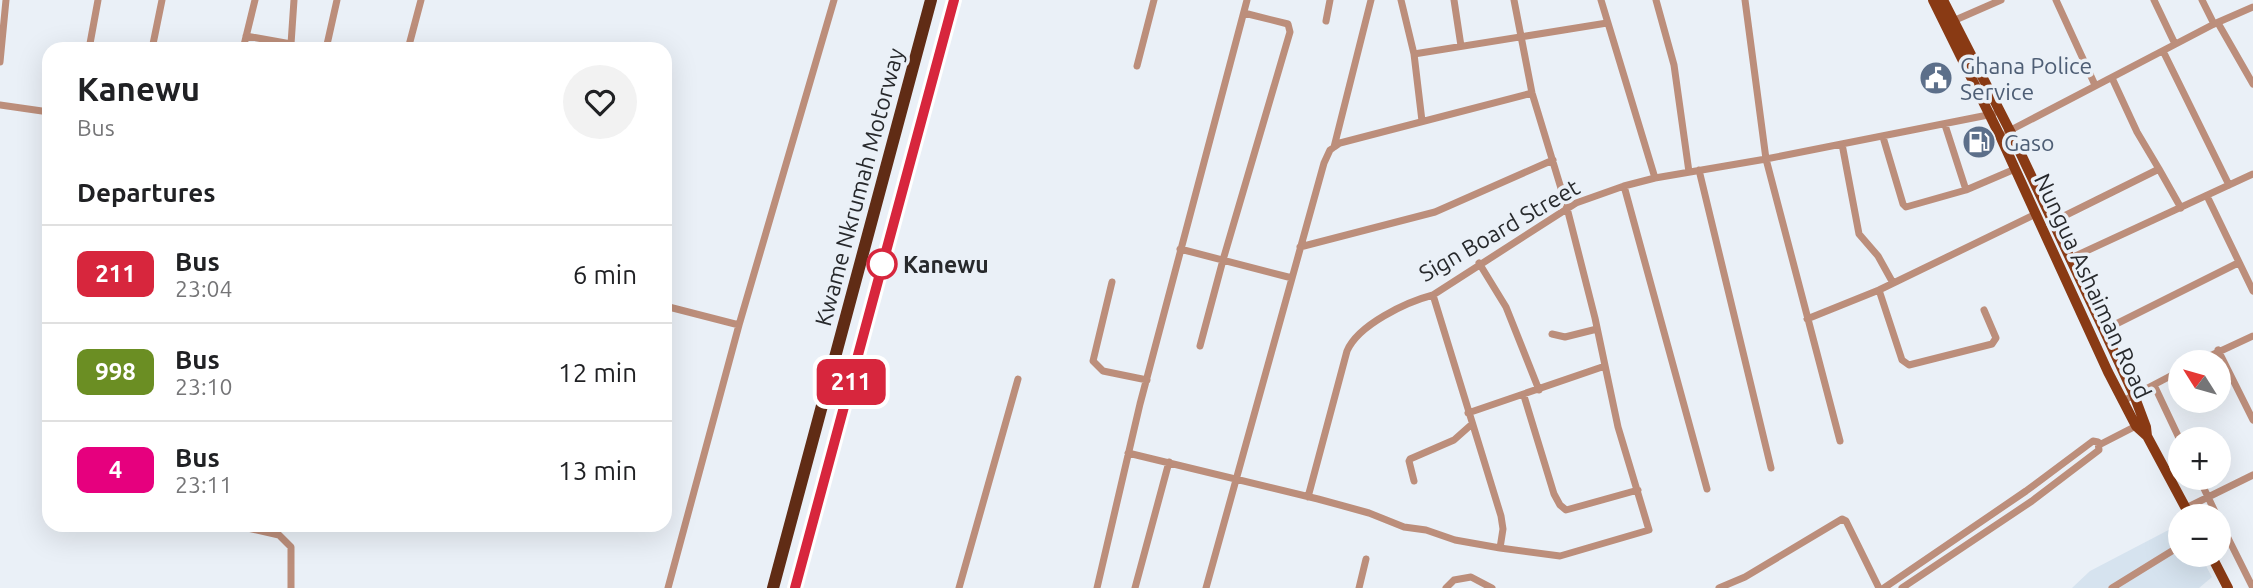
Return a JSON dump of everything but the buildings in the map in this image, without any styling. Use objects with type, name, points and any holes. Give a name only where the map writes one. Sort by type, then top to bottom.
[{"type":"highway","name":"Kwame Nkrumah Motorway","points":[[772,588],[931,0]]},
{"type":"highway","name":"Kwame Nkrumah Motorway","points":[[795,588],[954,0]]},
{"type":"main road","name":"Nungua Ashaiman Road","points":[[1933,0],[1995,113]]},
{"type":"main road","name":"Nungua Ashaiman Road","points":[[1942,0],[2005,134],[2052,222],[2104,330],[2134,396],[2147,436]]},
{"type":"main road","name":"Nungua Ashaiman Road","points":[[2005,134],[2015,169],[2123,401],[2136,426],[2147,436],[2184,504]]},
{"type":"main road","points":[[2217,567],[2228,588]]},
{"type":"street","points":[[90,42],[98,0]]},
{"type":"street","points":[[153,42],[162,0]]},
{"type":"street","points":[[245,42],[255,0]]},
{"type":"street","points":[[291,42],[293,0]]},
{"type":"street","points":[[328,42],[337,0]]},
{"type":"street","points":[[410,42],[421,0]]},
{"type":"street","points":[[668,588],[739,325],[834,0]]},
{"type":"street","points":[[1137,65],[1154,0]]},
{"type":"street","points":[[1097,588],[1180,249],[1247,0]]},
{"type":"street","points":[[1326,21],[1330,0]]},
{"type":"street","points":[[1206,588],[1324,163],[1334,147],[1371,0]]},
{"type":"street","points":[[1401,0],[1414,54],[1422,121]]},
{"type":"street","points":[[1454,0],[1461,46]]},
{"type":"street","points":[[1128,453],[1369,513],[1404,527],[1500,548],[1560,556],[1649,530],[1618,427],[1567,208],[1532,93],[1514,0]]},
{"type":"street","points":[[1601,0],[1655,178]]},
{"type":"street","points":[[1656,0],[1674,65],[1689,172]]},
{"type":"street","points":[[1745,0],[1747,33],[1766,159],[1840,440]]},
{"type":"street","points":[[1953,21],[2001,0]]},
{"type":"street","points":[[2056,0],[2095,85]]},
{"type":"street","points":[[2154,0],[2175,44]]},
{"type":"street","points":[[2202,0],[2253,84]]},
{"type":"street","points":[[0,62],[4,1]]},
{"type":"street","points":[[2005,134],[2095,85],[2253,6]]},
{"type":"street","points":[[1200,346],[1290,32],[1288,24],[1282,21],[1244,13]]},
{"type":"street","points":[[1414,54],[1607,23]]},
{"type":"street","points":[[246,36],[280,42]]},
{"type":"street","points":[[2163,51],[2230,185]]},
{"type":"street","points":[[2112,78],[2137,132],[2181,208]]},
{"type":"street","points":[[1334,147],[1340,143],[1532,93]]},
{"type":"street","points":[[0,105],[42,111]]},
{"type":"street","name":"Sign Board Street","points":[[1308,497],[1351,341],[1370,325],[1420,298],[1433,295],[1567,208],[1625,186],[1655,178],[1883,137],[1995,113]]},
{"type":"street","points":[[1945,125],[1966,190]]},
{"type":"street","points":[[1883,137],[1906,207],[1966,190],[2015,169]]},
{"type":"street","points":[[1842,144],[1859,234],[1878,256],[1893,283]]},
{"type":"street","points":[[1300,247],[1434,212],[1553,160]]},
{"type":"street","points":[[2052,222],[2160,169]]},
{"type":"street","points":[[1699,170],[1771,468]]},
{"type":"street","points":[[2069,259],[2253,174]]},
{"type":"street","points":[[1625,186],[1707,489]]},
{"type":"street","points":[[2207,196],[2253,291]]},
{"type":"street","points":[[1807,319],[1879,290],[2036,214]]},
{"type":"street","points":[[1180,249],[1292,278]]},
{"type":"street","points":[[1479,263],[1506,307],[1539,390]]},
{"type":"street","points":[[2104,330],[2238,263]]},
{"type":"street","points":[[1112,282],[1093,361],[1103,371],[1147,380]]},
{"type":"street","points":[[1879,290],[1902,360],[1909,365],[1992,344],[1996,338],[1984,310]]},
{"type":"street","points":[[1433,295],[1501,516],[1503,529],[1500,548]]},
{"type":"street","points":[[672,308],[739,325]]},
{"type":"street","points":[[1552,334],[1565,337],[1597,329]]},
{"type":"street","points":[[2218,350],[2253,337]]},
{"type":"street","points":[[1468,413],[1605,366]]},
{"type":"street","points":[[2231,376],[2253,420]]},
{"type":"street","points":[[2123,401],[2168,377]]},
{"type":"street","points":[[959,588],[1018,379]]},
{"type":"street","points":[[2154,385],[2174,427]]},
{"type":"street","points":[[1524,396],[1554,494],[1560,505],[1566,509],[1638,490]]},
{"type":"street","points":[[1414,481],[1410,459],[1454,440],[1472,424]]},
{"type":"street","points":[[2099,445],[2136,426]]},
{"type":"street","points":[[1718,588],[1745,577],[1842,519],[1846,521],[1881,588],[2026,491],[2093,440],[2099,445]]},
{"type":"street","points":[[1902,588],[2032,501],[2099,450],[2099,445]]},
{"type":"street","points":[[1135,588],[1169,462]]},
{"type":"street","points":[[2199,504],[2253,475]]},
{"type":"street","points":[[2205,490],[2211,504]]},
{"type":"street","points":[[2026,491],[2032,501]]},
{"type":"street","points":[[269,532],[279,534],[291,548],[291,588]]},
{"type":"street","points":[[2231,544],[2253,588]]},
{"type":"street","points":[[2112,588],[2168,554]]},
{"type":"street","points":[[1359,588],[1366,559]]},
{"type":"street","points":[[1446,588],[1454,580],[1471,577],[1492,588]]},
{"type":"shaded area","points":[[2168,530],[2168,567],[2207,567],[2212,577],[2199,588],[2072,588],[2090,571]]},
{"type":"bus line","name":"211","points":[[795,588],[954,0]]},
{"type":"place","name":"Ghana Police Service","points":[[1936,78]]},
{"type":"place","name":"Gaso","points":[[1979,142]]},
{"type":"place","name":"Kanewu","points":[[882,264]]}]
